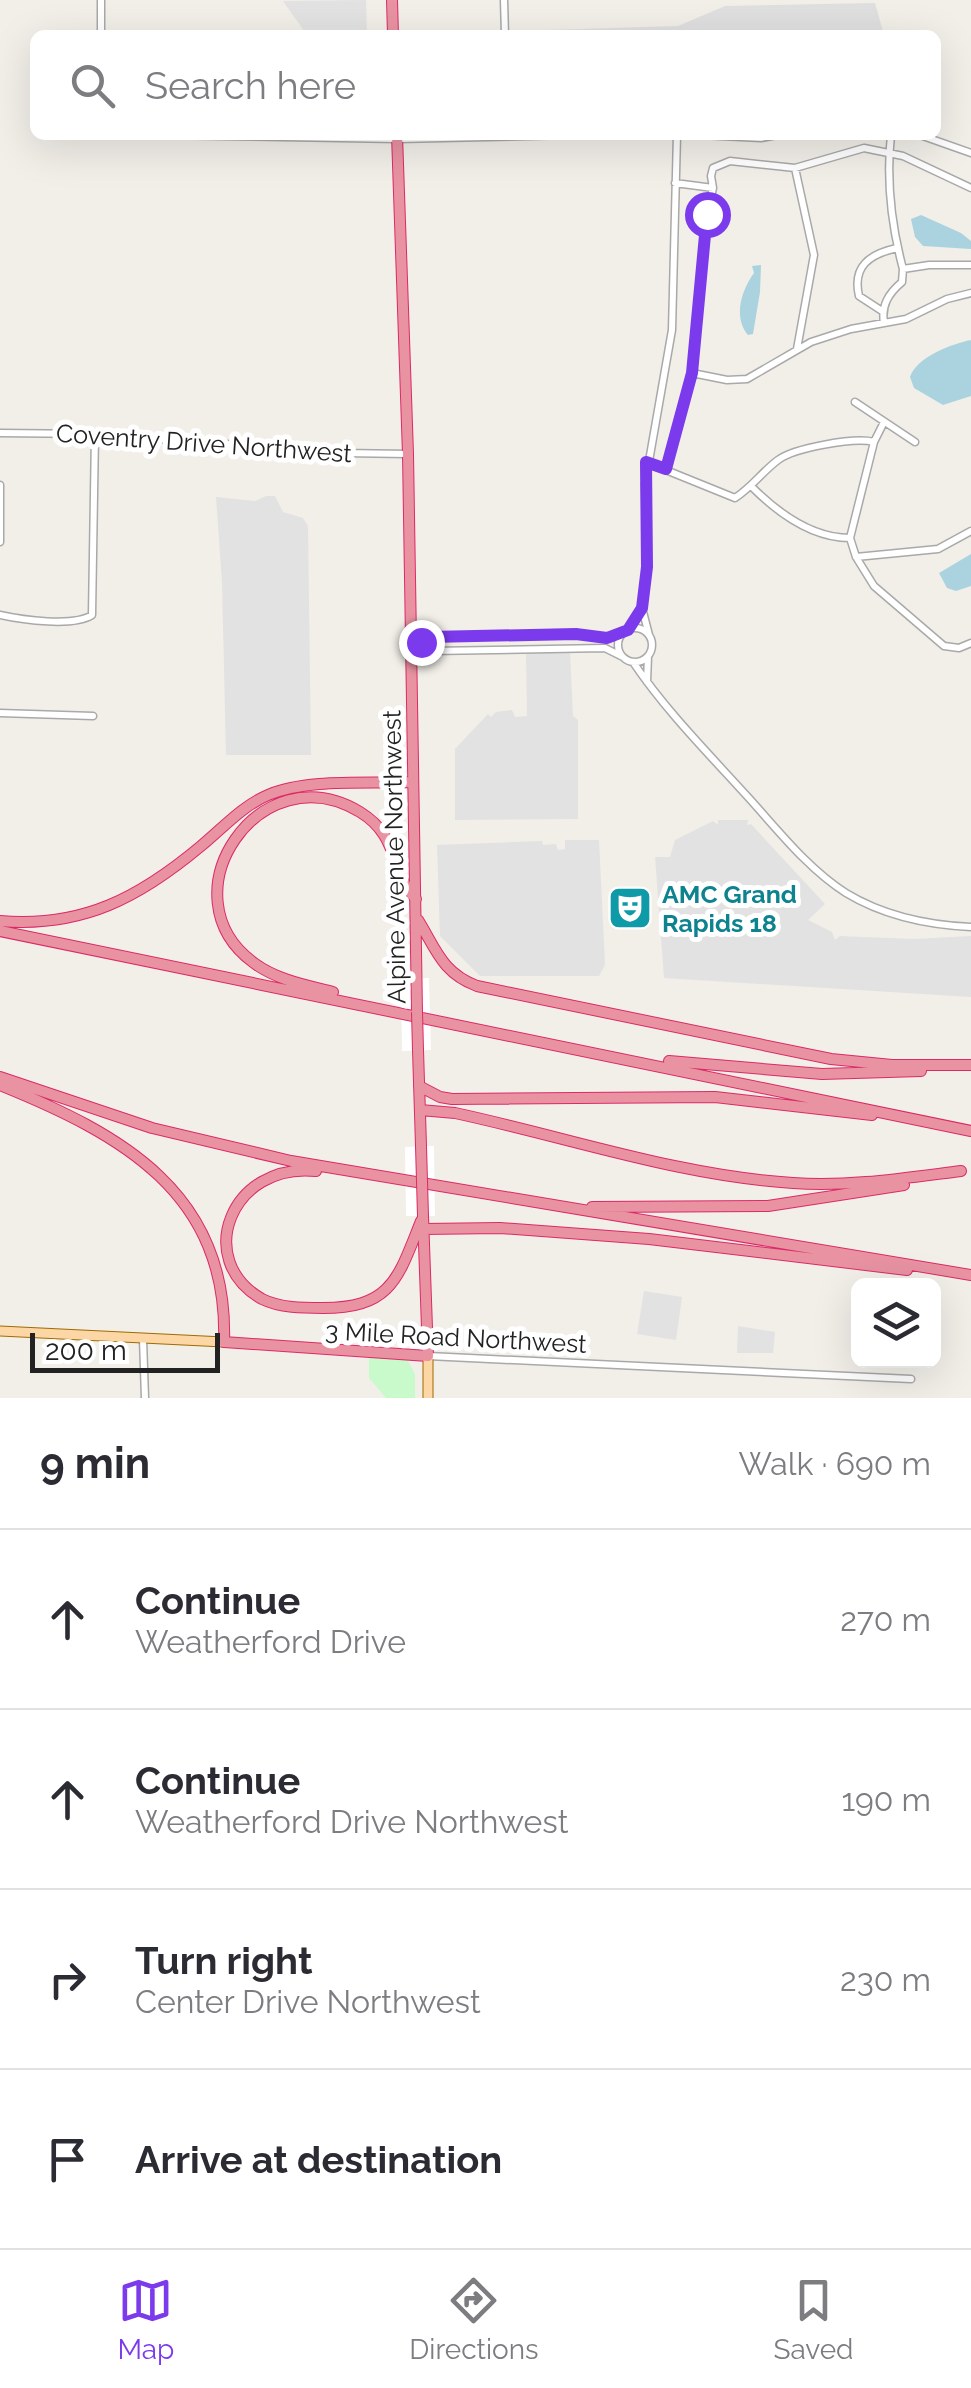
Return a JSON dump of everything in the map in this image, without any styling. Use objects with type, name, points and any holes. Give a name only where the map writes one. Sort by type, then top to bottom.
[{"type":"highway","points":[[392,0],[393,30]]},
{"type":"highway","name":"Alpine Avenue Northwest","points":[[397,140],[415,642],[412,782],[428,1356]]},
{"type":"highway","points":[[0,921],[37,922],[72,917],[125,900],[150,886],[245,808],[272,793],[307,786],[412,782]]},
{"type":"highway","points":[[366,1005],[264,970],[239,948],[221,917],[218,900],[226,852],[260,812],[296,799],[331,800],[360,813],[382,831],[396,854],[403,886],[416,899]]},
{"type":"highway","points":[[416,917],[443,966],[476,986],[831,1059],[892,1065],[971,1065]]},
{"type":"highway","points":[[0,932],[971,1131]]},
{"type":"highway","points":[[623,1057],[822,1074],[910,1072],[971,1065]]},
{"type":"highway","points":[[0,1076],[152,1128],[264,1155],[969,1275]]},
{"type":"highway","points":[[0,1086],[62,1110],[102,1131],[150,1168],[182,1201],[197,1224],[217,1274],[224,1342]]},
{"type":"highway","points":[[420,1086],[440,1098],[452,1099],[715,1098],[903,1116]]},
{"type":"highway","points":[[420,1086],[428,1103],[438,1110]]},
{"type":"highway","points":[[420,1110],[438,1110],[752,1180],[831,1184],[966,1170]]},
{"type":"highway","points":[[552,1206],[768,1206],[868,1191],[966,1170]]},
{"type":"highway","points":[[354,1172],[283,1172],[266,1177],[243,1195],[230,1221],[228,1249],[238,1276],[250,1290],[264,1300],[306,1308],[342,1308],[372,1300],[398,1278],[423,1216]]},
{"type":"highway","points":[[424,1229],[500,1228],[631,1237],[969,1275]]},
{"type":"highway","name":"3 Mile Road Northwest","points":[[224,1342],[428,1356]]},
{"type":"main road","name":"3 Mile Road Northwest","points":[[0,1331],[224,1342]]},
{"type":"main road","name":"Alpine Avenue Northwest","points":[[428,1356],[428,1398]]},
{"type":"street","points":[[101,30],[102,0]]},
{"type":"street","points":[[504,0],[505,30]]},
{"type":"street","points":[[648,684],[652,645],[642,608],[647,567],[646,462],[672,330],[677,140]]},
{"type":"street","points":[[884,323],[882,311],[902,282],[903,269],[887,174],[890,140]]},
{"type":"street","points":[[934,140],[971,153]]},
{"type":"street","points":[[666,469],[692,373],[713,168],[730,161],[795,168],[864,148],[889,152],[971,188]]},
{"type":"street","points":[[795,168],[814,256],[797,350]]},
{"type":"street","points":[[674,184],[713,188]]},
{"type":"street","points":[[882,311],[859,296],[858,273],[868,256],[897,248]]},
{"type":"street","points":[[903,269],[971,265]]},
{"type":"street","points":[[692,373],[727,380],[747,379],[834,334],[906,319],[946,299],[971,294]]},
{"type":"street","points":[[856,402],[915,442]]},
{"type":"street","points":[[884,422],[874,442],[850,538],[856,557],[874,586],[944,646],[959,648],[971,643]]},
{"type":"street","name":"Coventry Drive Northwest","points":[[0,433],[95,434],[343,453],[408,454]]},
{"type":"street","points":[[0,615],[72,621],[92,616],[95,434]]},
{"type":"street","points":[[646,462],[735,498],[783,456],[859,438],[874,442]]},
{"type":"street","points":[[0,485],[0,542]]},
{"type":"street","points":[[752,487],[774,509],[797,522],[832,538],[850,538]]},
{"type":"street","points":[[856,557],[938,550],[971,531]]},
{"type":"street","points":[[624,657],[618,642],[642,608]]},
{"type":"street","points":[[415,642],[429,637],[576,634],[607,638],[639,628],[648,634]]},
{"type":"street","points":[[415,642],[430,650],[614,650],[633,662],[648,684],[829,881],[891,914],[920,922],[971,927]]},
{"type":"street","points":[[633,662],[648,656]]},
{"type":"street","points":[[0,713],[93,716]]},
{"type":"street","points":[[143,1339],[144,1398]]},
{"type":"street","name":"3 Mile Road Northwest","points":[[428,1356],[911,1379]]},
{"type":"shaded area","points":[[366,0],[367,30],[303,30],[283,1]]},
{"type":"shaded area","points":[[875,3],[883,30],[547,30],[678,26],[725,6]]},
{"type":"shaded area","points":[[275,496],[283,512],[303,518],[308,526],[311,755],[226,755],[216,497],[255,501]]},
{"type":"shaded area","points":[[526,652],[570,652],[573,716],[578,720],[578,819],[455,820],[455,749],[488,714],[491,717],[496,712],[512,710],[515,717],[527,716]]},
{"type":"shaded area","points":[[718,820],[748,820],[747,825],[751,824],[825,904],[808,920],[832,932],[835,940],[840,936],[971,936],[971,997],[664,978],[655,857],[670,857],[675,840],[713,821],[718,825]]},
{"type":"shaded area","points":[[565,840],[599,840],[605,965],[599,976],[480,976],[440,936],[437,845],[542,841],[543,845],[556,844],[558,850],[565,849]]},
{"type":"shaded area","points":[[644,1291],[682,1297],[676,1340],[637,1334]]},
{"type":"shaded area","points":[[738,1326],[775,1332],[773,1353],[737,1353]]},
{"type":"green space","points":[[369,1357],[407,1359],[415,1374],[415,1398],[386,1398],[369,1378]]},
{"type":"water","points":[[921,215],[961,233],[971,241],[971,249],[923,246],[915,237],[911,219]]},
{"type":"water","points":[[761,265],[753,334],[748,335],[743,328],[740,304],[754,273],[752,266]]},
{"type":"water","points":[[971,340],[971,396],[943,405],[914,388],[910,377],[920,363],[945,348]]},
{"type":"water","points":[[971,554],[971,586],[956,591],[947,588],[939,573]]},
{"type":"pier","points":[[429,978],[431,1050],[402,1051],[401,979]]},
{"type":"pier","points":[[434,1146],[435,1216],[406,1216],[405,1147]]},
{"type":"place","name":"AMC Grand Rapids 18","points":[[630,908]]},
{"type":"route","points":[[421,642],[429,637],[576,634],[614,638],[635,623],[642,608],[647,567],[646,462],[666,469],[692,373],[707,214]]}]
